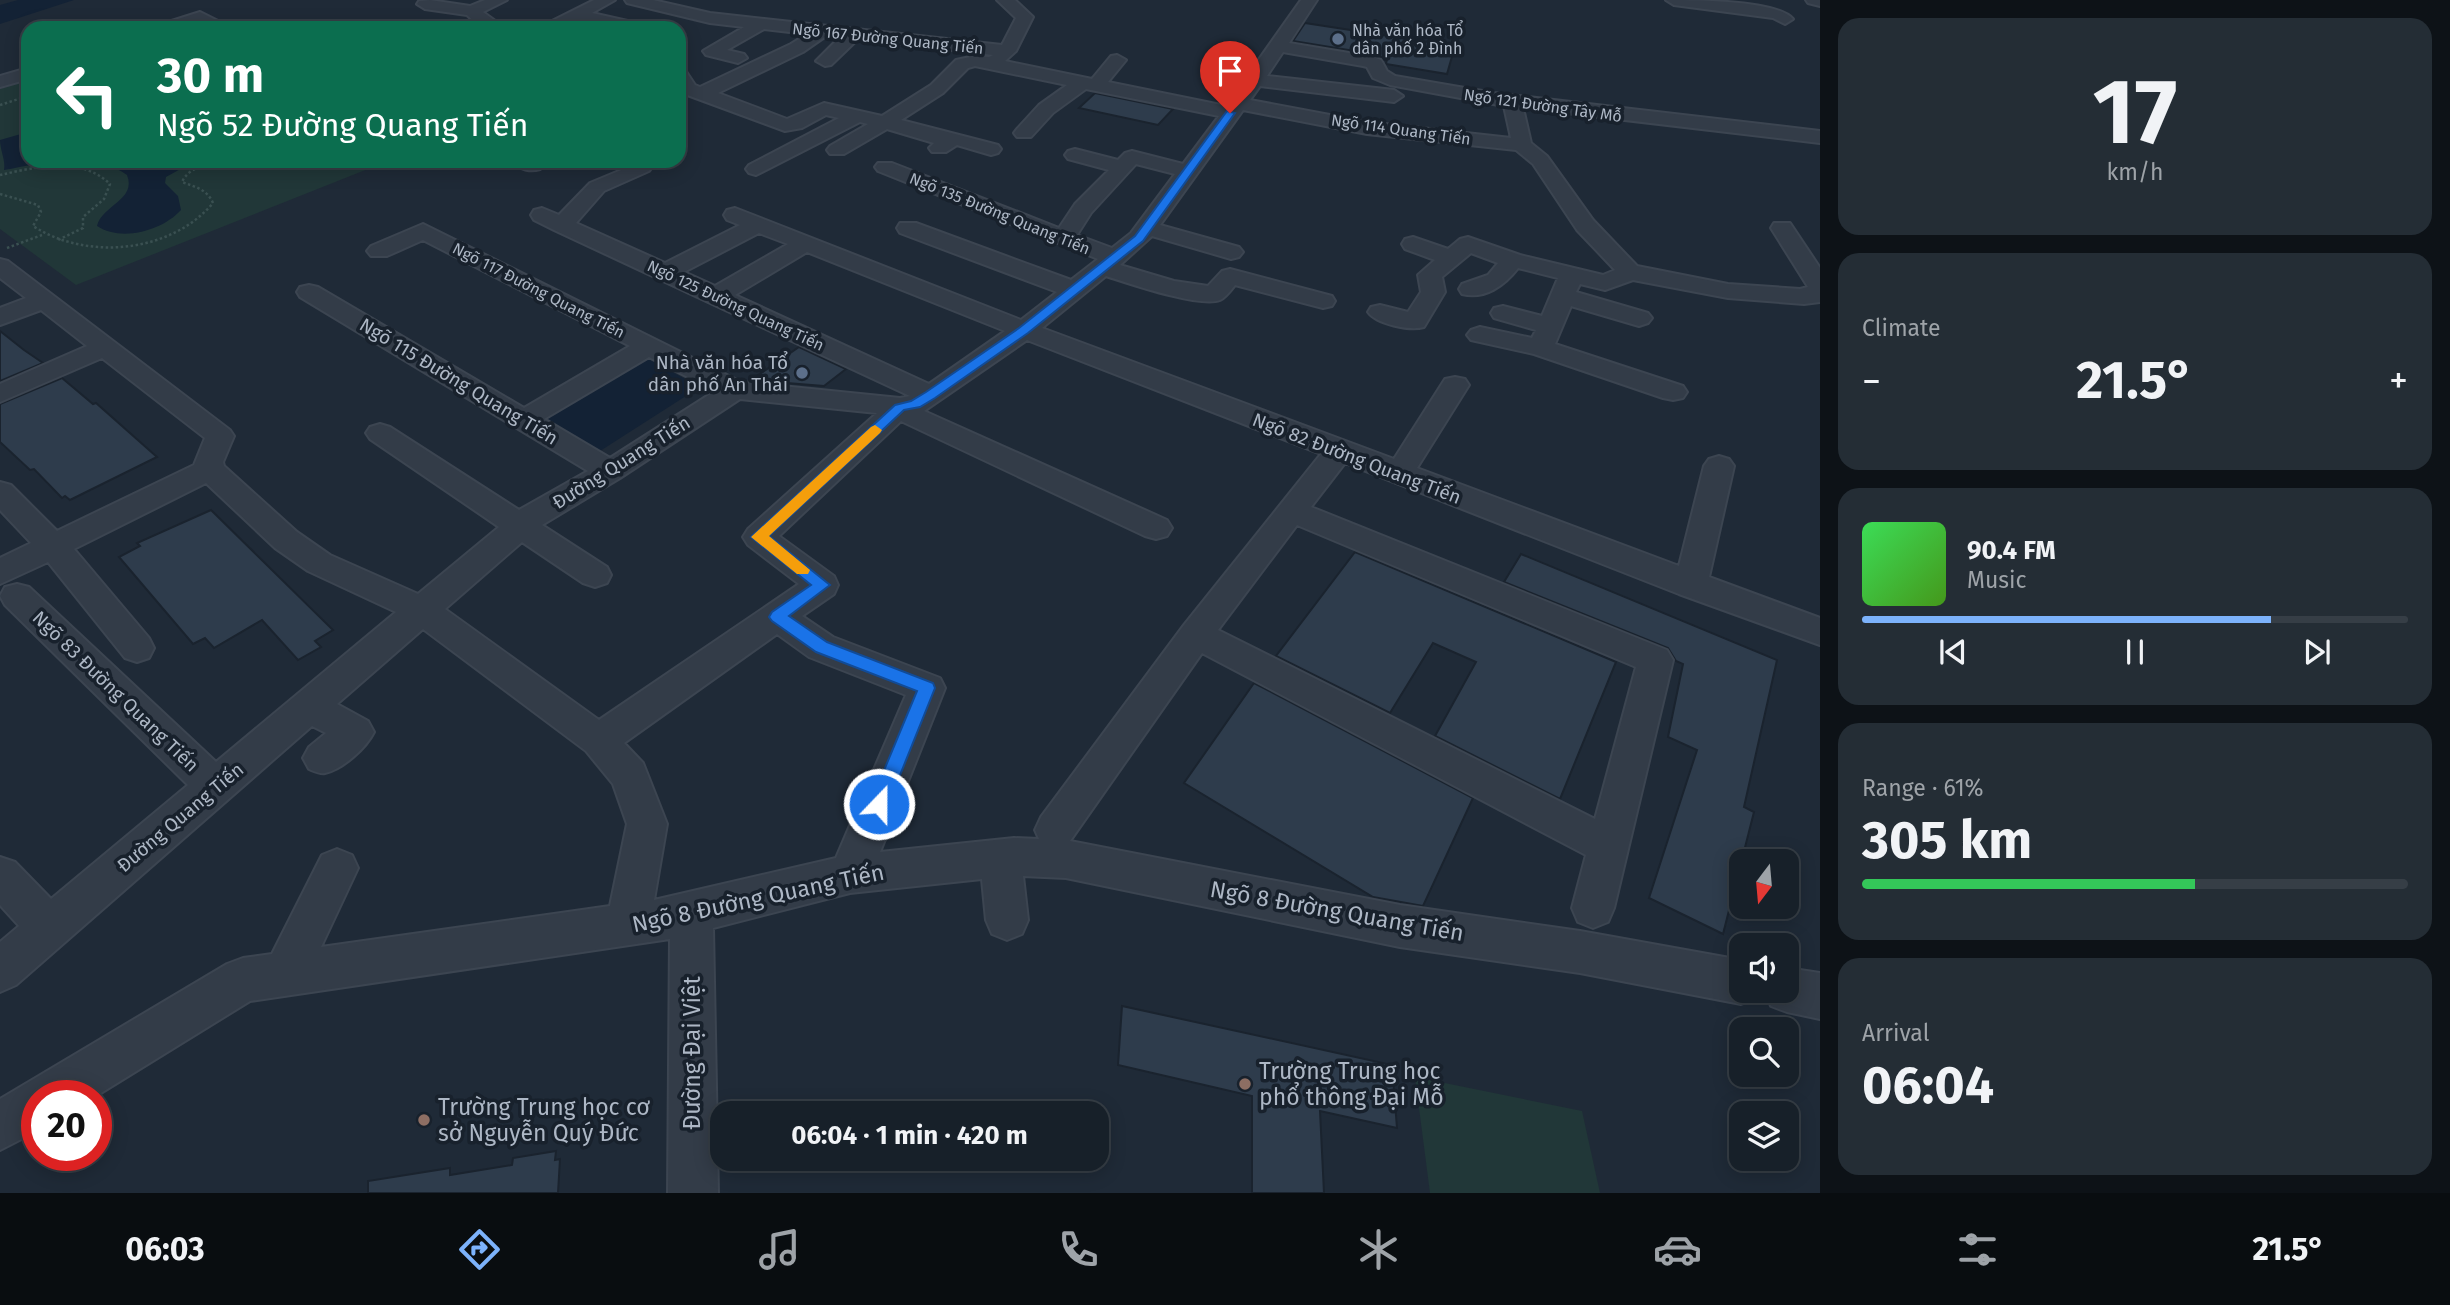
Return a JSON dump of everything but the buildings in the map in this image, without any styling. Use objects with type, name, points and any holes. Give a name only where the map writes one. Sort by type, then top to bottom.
[{"type":"street","points":[[425,4],[472,11],[499,0]]},
{"type":"street","points":[[560,21],[607,0]]},
{"type":"street","name":"Ngõ 167 Đường Quang Tiến","points":[[634,0],[710,18],[759,25],[855,33],[1009,53]]},
{"type":"street","points":[[735,390],[900,407],[915,404],[931,395],[1024,330],[1139,238],[1255,80],[1309,0]]},
{"type":"street","points":[[1674,0],[1777,14],[1785,19]]},
{"type":"street","points":[[1814,0],[1820,1]]},
{"type":"street","points":[[472,11],[482,21]]},
{"type":"street","points":[[575,14],[605,21]]},
{"type":"street","points":[[190,21],[200,18],[207,21]]},
{"type":"street","points":[[689,29],[710,18]]},
{"type":"street","points":[[738,58],[712,51],[759,25]]},
{"type":"street","points":[[702,93],[797,48],[823,30]]},
{"type":"street","points":[[825,61],[855,33]]},
{"type":"street","name":"Ngõ 121 Đường Tây Mỗ","points":[[1287,35],[1382,66],[1377,72],[1383,77],[1513,108],[1820,137]]},
{"type":"street","points":[[870,51],[892,38]]},
{"type":"street","points":[[837,150],[937,89],[962,64],[1009,53]]},
{"type":"street","name":"Ngõ 167 Đường Quang Tiến","points":[[1009,53],[992,64],[1089,85],[1234,108]]},
{"type":"street","points":[[1024,133],[1046,109],[1089,85],[1117,60]]},
{"type":"street","points":[[0,82],[21,75]]},
{"type":"street","points":[[1255,80],[1414,104],[1422,87]]},
{"type":"street","points":[[686,86],[688,89],[785,125],[795,124],[824,109],[885,122],[944,144],[953,138],[991,149]]},
{"type":"street","name":"Ngõ 114 Quang Tiến","points":[[1234,108],[1367,128],[1522,145]]},
{"type":"street","points":[[1513,108],[1582,129]]},
{"type":"street","points":[[1513,108],[1522,145],[1540,160],[1585,225],[1629,271],[1728,291],[1804,297],[1812,293],[1820,295]]},
{"type":"street","points":[[756,169],[859,116]]},
{"type":"street","points":[[1665,121],[1675,141]]},
{"type":"street","points":[[1075,155],[1188,171]]},
{"type":"street","points":[[1064,237],[1083,209],[1127,162]]},
{"type":"street","name":"Ngõ 135 Đường Quang Tiến","points":[[885,167],[1064,237],[1109,263],[1172,288],[1214,294],[1230,276],[1324,301]]},
{"type":"street","name":"Ngõ 125 Đường Quang Tiến","points":[[640,168],[597,187],[552,220],[931,395]]},
{"type":"street","name":"Ngõ 82 Đường Quang Tiến","points":[[735,215],[1339,452],[1820,632]]},
{"type":"street","points":[[665,272],[759,224]]},
{"type":"street","points":[[908,228],[1075,290]]},
{"type":"street","points":[[1147,228],[1231,252]]},
{"type":"street","points":[[1782,228],[1820,286]]},
{"type":"street","name":"Ngõ 117 Đường Quang Tiến","points":[[380,251],[423,231],[735,390]]},
{"type":"street","points":[[716,296],[806,243]]},
{"type":"street","points":[[1413,244],[1452,258]]},
{"type":"street","points":[[1380,312],[1415,322],[1433,292],[1430,275],[1468,244],[1512,260],[1639,318]]},
{"type":"street","points":[[1471,289],[1496,280],[1512,260]]},
{"type":"street","points":[[0,266],[220,436],[208,462],[210,469],[229,490],[286,540],[319,563],[422,610],[599,740],[629,775],[647,824],[628,925]]},
{"type":"street","points":[[1567,285],[1605,283],[1629,271]]},
{"type":"street","points":[[1546,337],[1567,285]]},
{"type":"street","name":"Ngõ 115 Đường Quang Tiến","points":[[309,292],[610,471]]},
{"type":"street","points":[[0,317],[43,300]]},
{"type":"street","points":[[1503,313],[1546,337],[1673,392]]},
{"type":"street","points":[[1480,335],[1546,337]]},
{"type":"street","points":[[523,420],[649,346]]},
{"type":"street","points":[[0,394],[105,347]]},
{"type":"street","points":[[1399,474],[1455,385]]},
{"type":"street","name":"Đường Quang Tiến","points":[[0,970],[519,527],[735,390]]},
{"type":"street","points":[[900,407],[910,415],[1156,528]]},
{"type":"street","points":[[599,740],[822,585],[759,537],[900,407]]},
{"type":"street","points":[[380,433],[595,575]]},
{"type":"street","points":[[1055,830],[1195,635],[1339,452]]},
{"type":"street","points":[[1691,584],[1719,466]]},
{"type":"street","points":[[8,584],[53,546],[210,469]]},
{"type":"street","points":[[0,492],[53,546],[137,648]]},
{"type":"street","points":[[1292,512],[1655,660],[1593,908]]},
{"type":"street","name":"Ngõ 83 Đường Quang Tiến","points":[[8,584],[215,786]]},
{"type":"street","points":[[778,617],[821,647],[927,688],[850,874]]},
{"type":"street","points":[[1195,635],[1608,846]]},
{"type":"street","points":[[310,706],[355,732],[322,758]]},
{"type":"street","points":[[1001,859],[1007,920]]},
{"type":"street","name":"Ngõ 8 Đường Quang Tiến","points":[[76,1080],[243,979],[628,925],[691,914],[850,874],[1001,859],[1066,859],[1400,926],[1580,952],[1729,980]]},
{"type":"street","points":[[285,974],[338,868]]},
{"type":"street","points":[[0,876],[50,928]]},
{"type":"street","name":"Đường Đại Việt","points":[[691,914],[693,1193]]},
{"type":"street","points":[[0,1126],[21,1114]]},
{"type":"lane","points":[[1005,0],[1025,17],[1009,53]]},
{"type":"path","points":[[0,106],[21,98]]},
{"type":"path","points":[[0,175],[45,168]]},
{"type":"path","points":[[58,241],[83,228],[83,217],[102,203],[108,194],[110,184],[106,179],[85,169],[76,168]]},
{"type":"path","points":[[0,194],[38,205],[41,212],[33,226],[42,235],[58,241],[102,248],[147,242],[182,228],[208,212],[213,203],[210,194],[201,187],[183,182],[183,178],[196,168]]},
{"type":"path","points":[[0,251],[42,235]]},
{"type":"green space","points":[[21,82],[21,168],[370,168],[76,285],[0,229],[0,89]]},
{"type":"green space","points":[[1415,1077],[1582,1111],[1600,1193],[1430,1193]]},
{"type":"water","points":[[18,0],[74,0],[0,24],[0,5]]},
{"type":"water","points":[[21,134],[21,167],[4,170],[0,140]]},
{"type":"water","points":[[115,168],[182,168],[166,177],[165,183],[178,196],[181,210],[163,224],[129,234],[107,231],[97,226],[105,213],[127,191],[127,175]]},
{"type":"water","points":[[639,354],[700,387],[597,453],[537,416]]},
{"type":"slow traffic","points":[[803,570],[759,537],[875,430]]},
{"type":"place","name":"Nhà văn hóa Tổ dân phố 2 Đình","points":[[1338,39]]},
{"type":"place","name":"Nhà văn hóa Tổ dân phố An Thái","points":[[802,373]]},
{"type":"place","name":"Trường Trung học phổ thông Đại Mỗ","points":[[1245,1084]]},
{"type":"place","name":"Trường Trung học cơ sở Nguyễn Quý Đức","points":[[424,1120]]},
{"type":"route","points":[[879,804],[927,688],[821,647],[778,617],[822,585],[759,537],[900,407],[915,404],[931,395],[1024,330],[1139,238],[1230,113]]}]
